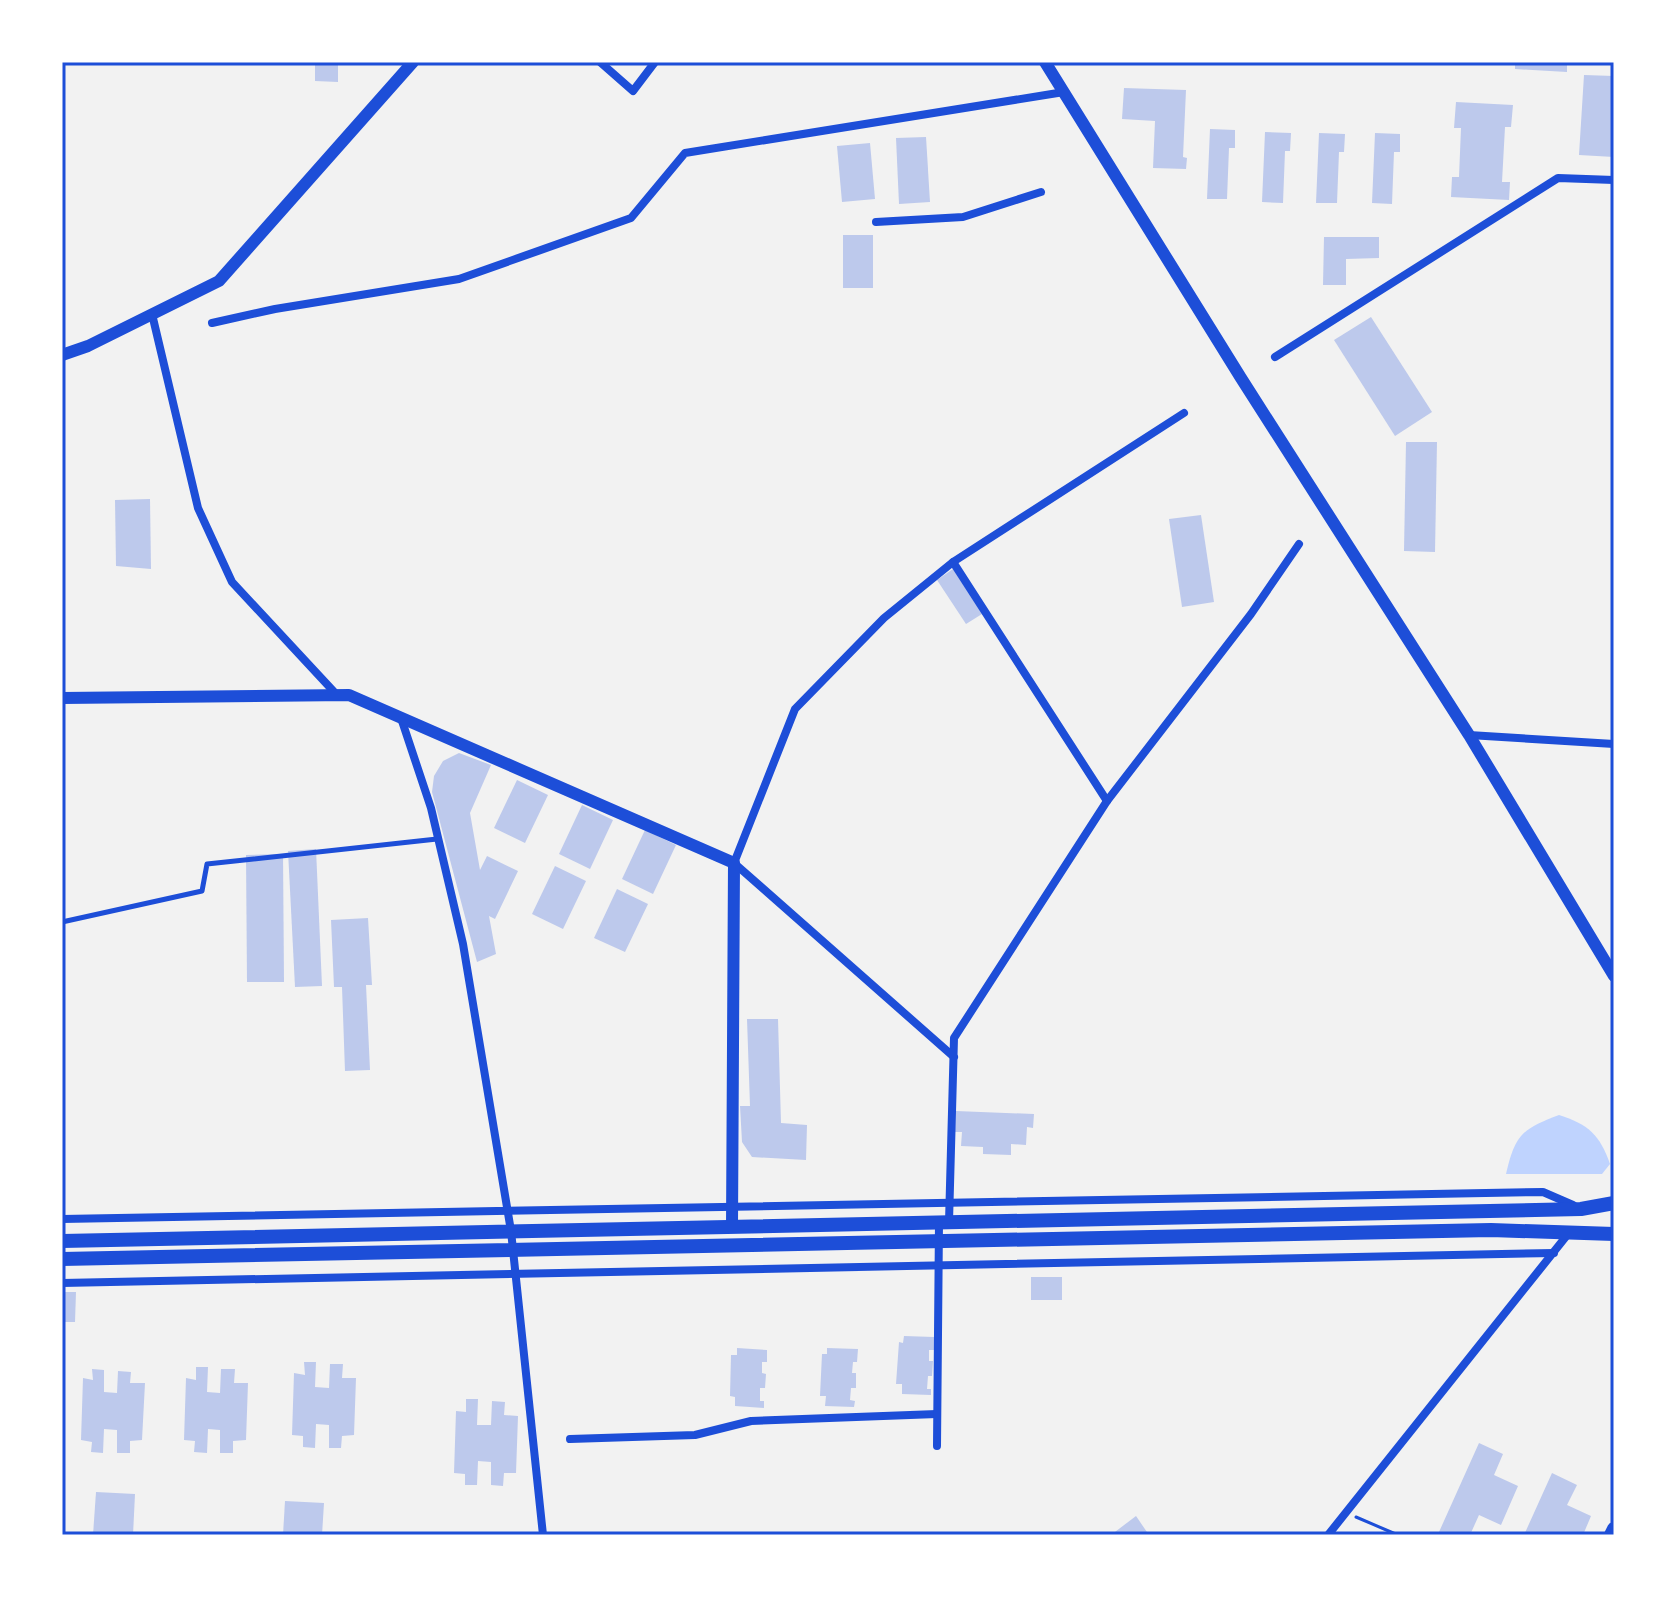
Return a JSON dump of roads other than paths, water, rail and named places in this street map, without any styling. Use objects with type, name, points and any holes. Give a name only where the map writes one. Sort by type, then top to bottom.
[{"type":"main road","points":[[62,1241],[1581,1209],[1614,1203]]},
{"type":"main road","points":[[62,1259],[1491,1230],[1614,1234]]},
{"type":"main road","points":[[1611,1535],[1614,1529]]},
{"type":"street","points":[[62,355],[88,346],[219,281],[413,62]]},
{"type":"street","points":[[600,62],[633,91],[655,62]]},
{"type":"street","points":[[1045,62],[1241,378],[1469,735],[1614,976]]},
{"type":"street","points":[[212,323],[275,309],[459,279],[545,249],[631,218],[685,153],[1064,92]]},
{"type":"street","points":[[1275,357],[1558,178],[1614,180]]},
{"type":"street","points":[[876,222],[963,217],[1041,192]]},
{"type":"street","points":[[152,314],[198,508],[232,582],[338,695]]},
{"type":"street","points":[[732,1227],[734,863],[795,709],[884,618],[953,562],[1184,413]]},
{"type":"street","points":[[937,1446],[954,1038],[1107,801],[1251,614],[1299,544]]},
{"type":"street","points":[[953,562],[1107,801]]},
{"type":"street","points":[[62,698],[349,695],[734,863],[954,1057]]},
{"type":"street","points":[[401,718],[431,808],[463,944],[511,1231],[543,1535]]},
{"type":"street","points":[[1469,735],[1614,744]]},
{"type":"street","points":[[62,1219],[1543,1192],[1581,1209]]},
{"type":"street","points":[[1328,1535],[1568,1234]]},
{"type":"street","points":[[62,1283],[1554,1253]]},
{"type":"street","points":[[570,1439],[695,1435],[751,1421],[937,1414]]},
{"type":"lane","points":[[62,922],[202,891],[207,864],[439,839]]},
{"type":"water","points":[[1559,1115],[1578,1122],[1597,1138],[1610,1164],[1602,1174],[1506,1174],[1513,1150],[1522,1135]]}]
